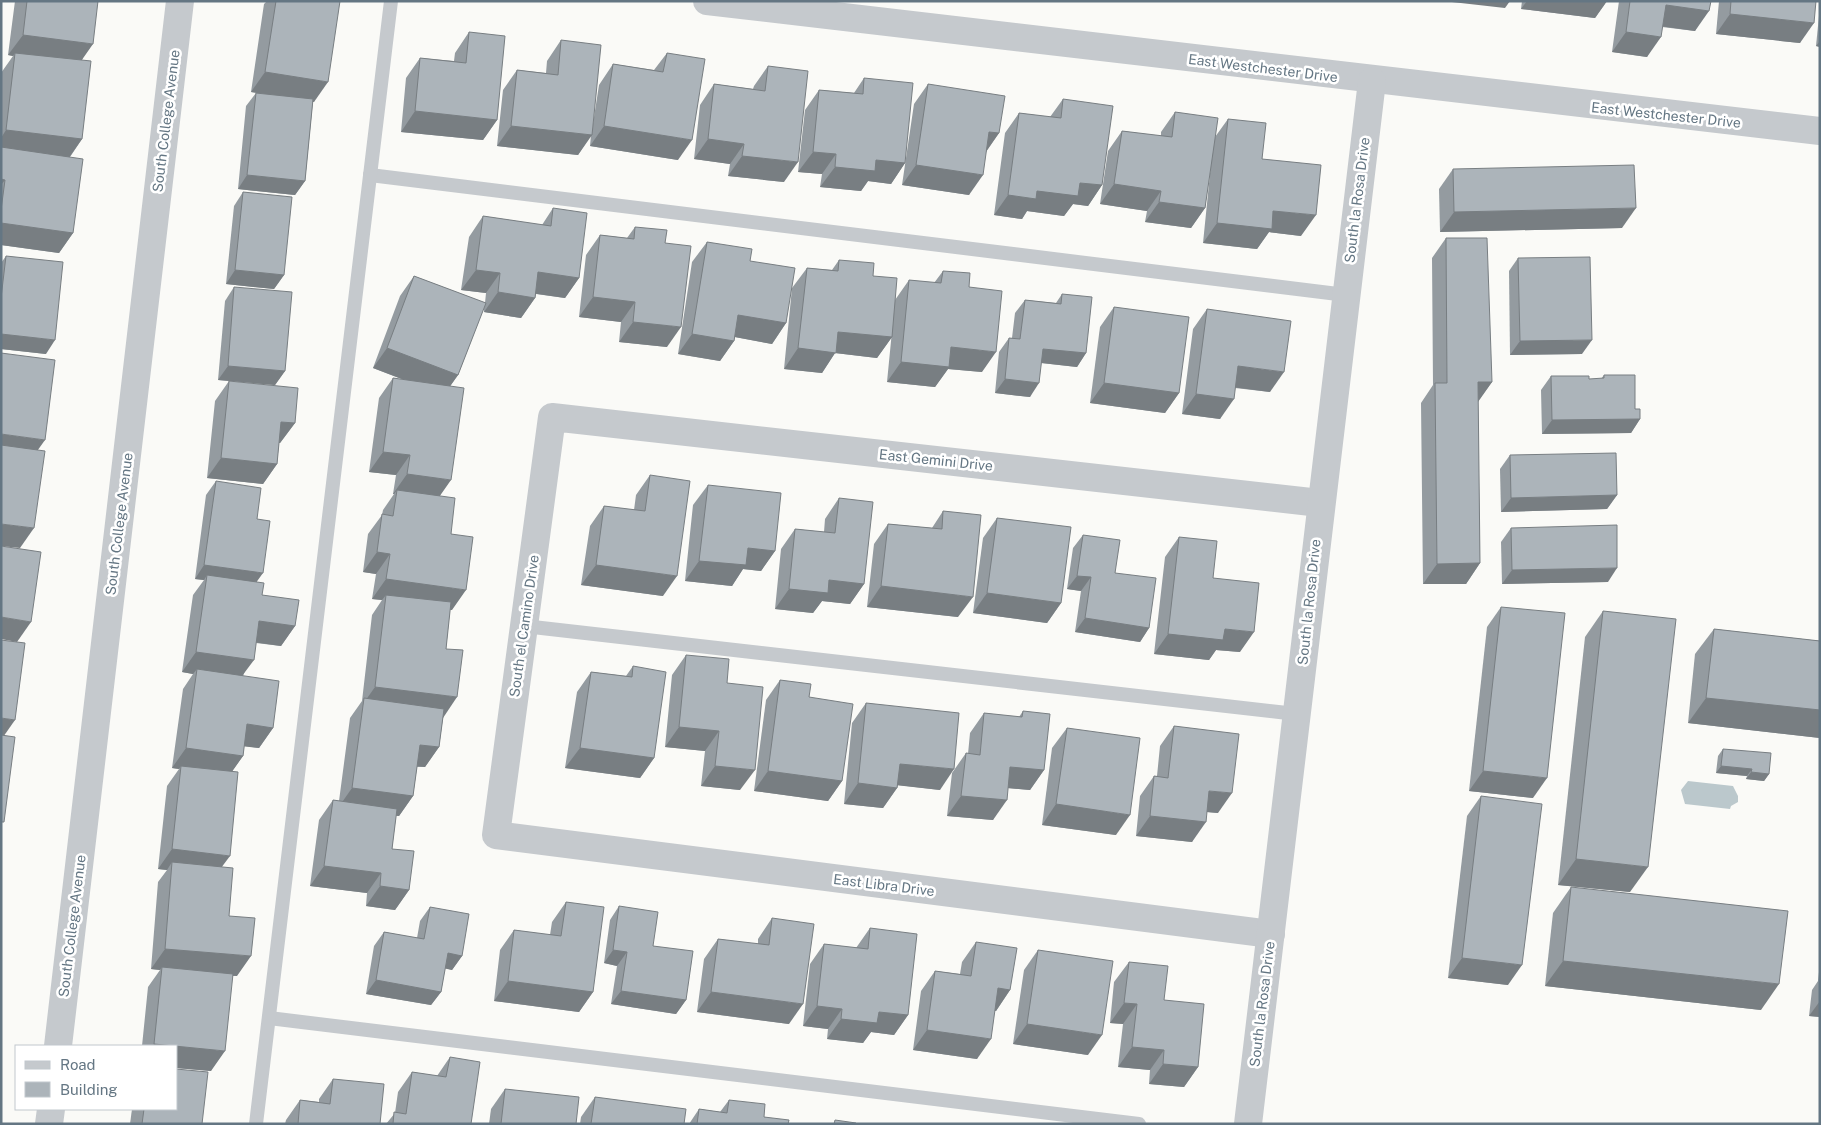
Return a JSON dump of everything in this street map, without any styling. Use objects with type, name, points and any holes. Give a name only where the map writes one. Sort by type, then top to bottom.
[{"type":"street","name":"South College Avenue","points":[[58,1045],[180,1]]},
{"type":"street","name":"East Westchester Drive","points":[[707,1],[1372,81],[1820,132]]},
{"type":"street","name":"South la Rosa Drive","points":[[1248,1124],[1320,503],[1372,81]]},
{"type":"street","name":"East Gemini Drive","points":[[552,417],[1320,503]]},
{"type":"street","name":"South el Camino Drive","points":[[496,835],[552,417]]},
{"type":"street","name":"East Libra Drive","points":[[496,835],[1271,934]]},
{"type":"street","points":[[49,1124],[51,1110]]},
{"type":"lane","points":[[256,1124],[391,1]]},
{"type":"lane","points":[[370,175],[1346,295]]},
{"type":"lane","points":[[524,626],[1296,714]]},
{"type":"lane","points":[[269,1018],[1139,1124]]},
{"type":"shaded area","points":[[1688,781],[1733,786],[1738,796],[1738,802],[1731,806],[1730,809],[1685,804],[1681,790]]},
{"type":"building","points":[[27,1],[98,1],[93,44],[23,35]]},
{"type":"building","points":[[276,1],[340,1],[328,82],[265,72]]},
{"type":"building","points":[[1630,1],[1711,1],[1709,11],[1666,5],[1661,37],[1626,32]]},
{"type":"building","points":[[1731,1],[1816,1],[1814,23],[1730,14]]},
{"type":"building","points":[[469,32],[505,36],[497,120],[415,111],[420,58],[466,63]]},
{"type":"building","points":[[561,40],[601,45],[592,135],[511,126],[517,70],[558,75]]},
{"type":"building","points":[[15,53],[91,61],[82,139],[6,130]]},
{"type":"building","points":[[667,53],[705,59],[692,140],[604,126],[613,64],[663,72]]},
{"type":"building","points":[[768,66],[808,71],[798,162],[742,156],[744,144],[708,139],[714,84],[765,91]]},
{"type":"building","points":[[864,78],[913,83],[905,163],[876,160],[875,171],[835,167],[836,154],[813,152],[819,90],[863,94]]},
{"type":"building","points":[[928,84],[1005,96],[999,133],[989,132],[983,175],[916,165]]},
{"type":"building","points":[[256,93],[313,99],[305,181],[247,175]]},
{"type":"building","points":[[1063,99],[1113,106],[1102,185],[1080,183],[1078,196],[1037,191],[1036,199],[1008,195],[1019,113],[1061,118]]},
{"type":"building","points":[[1175,112],[1218,118],[1205,208],[1159,202],[1161,191],[1114,184],[1122,131],[1172,137]]},
{"type":"building","points":[[1228,119],[1266,123],[1262,159],[1321,165],[1316,215],[1273,211],[1272,229],[1217,223]]},
{"type":"building","points":[[1,147],[83,159],[73,233],[1,223],[5,180],[1,179]]},
{"type":"building","points":[[1634,165],[1636,208],[1454,212],[1453,169]]},
{"type":"building","points":[[243,192],[292,197],[284,275],[235,270]]},
{"type":"building","points":[[553,208],[587,213],[579,278],[538,272],[535,298],[498,292],[500,273],[476,270],[483,216],[551,226]]},
{"type":"building","points":[[635,227],[667,230],[665,243],[691,246],[681,327],[633,322],[635,302],[593,297],[600,235],[634,239]]},
{"type":"building","points":[[1446,238],[1487,238],[1492,382],[1478,382],[1480,563],[1437,564],[1435,383],[1447,383]]},
{"type":"building","points":[[707,242],[752,249],[750,261],[795,268],[786,323],[738,315],[734,341],[692,334]]},
{"type":"building","points":[[6,256],[63,262],[55,340],[1,334],[1,298]]},
{"type":"building","points":[[1590,257],[1592,340],[1520,341],[1518,258]]},
{"type":"building","points":[[839,260],[874,263],[873,276],[897,278],[892,337],[838,332],[836,353],[798,348],[807,268],[838,271]]},
{"type":"building","points":[[943,271],[970,273],[969,287],[1002,291],[996,352],[951,347],[949,367],[901,362],[909,280],[941,283]]},
{"type":"building","points":[[414,276],[486,303],[458,375],[387,348]]},
{"type":"building","points":[[234,287],[292,292],[285,371],[228,366]]},
{"type":"building","points":[[1062,294],[1092,297],[1086,353],[1043,349],[1039,383],[1005,379],[1009,338],[1020,339],[1025,300],[1061,304]]},
{"type":"building","points":[[1114,307],[1189,317],[1179,393],[1104,383]]},
{"type":"building","points":[[1207,309],[1291,321],[1284,372],[1238,366],[1234,399],[1196,394]]},
{"type":"building","points":[[1,353],[55,360],[45,440],[1,434]]},
{"type":"building","points":[[1604,375],[1635,375],[1635,409],[1640,409],[1640,419],[1552,420],[1551,376],[1589,376],[1589,379],[1604,378]]},
{"type":"building","points":[[393,378],[464,388],[451,480],[407,474],[410,455],[383,452]]},
{"type":"building","points":[[229,381],[298,388],[295,423],[281,422],[277,464],[221,458]]},
{"type":"building","points":[[1,445],[45,451],[34,528],[1,524]]},
{"type":"building","points":[[1616,453],[1617,495],[1511,498],[1510,455]]},
{"type":"building","points":[[650,475],[690,481],[677,576],[596,565],[604,506],[645,511]]},
{"type":"building","points":[[216,481],[261,488],[257,519],[270,521],[263,573],[204,565]]},
{"type":"building","points":[[708,485],[781,493],[775,551],[748,548],[746,565],[699,561]]},
{"type":"building","points":[[397,490],[455,498],[451,534],[473,537],[466,590],[386,579],[390,554],[377,552],[382,514],[393,516]]},
{"type":"building","points":[[839,498],[873,502],[864,584],[829,580],[828,593],[789,589],[795,529],[835,533]]},
{"type":"building","points":[[943,511],[981,515],[973,597],[881,586],[888,524],[942,529]]},
{"type":"building","points":[[997,518],[1071,527],[1061,603],[987,593]]},
{"type":"building","points":[[1617,525],[1617,568],[1512,570],[1511,528]]},
{"type":"building","points":[[1083,535],[1120,540],[1115,573],[1156,578],[1149,628],[1085,618],[1091,577],[1077,576]]},
{"type":"building","points":[[1179,537],[1217,541],[1213,578],[1259,583],[1254,632],[1225,629],[1223,640],[1168,634]]},
{"type":"building","points":[[1,546],[41,552],[31,622],[1,617]]},
{"type":"building","points":[[207,575],[264,583],[262,595],[299,600],[295,626],[259,621],[254,660],[196,652]]},
{"type":"building","points":[[386,595],[451,602],[446,649],[463,650],[457,697],[375,687]]},
{"type":"building","points":[[1501,607],[1565,613],[1547,778],[1483,771]]},
{"type":"building","points":[[1603,611],[1676,619],[1648,867],[1576,859]]},
{"type":"building","points":[[1714,629],[1820,641],[1820,710],[1706,698]]},
{"type":"building","points":[[1,640],[25,643],[15,720],[1,718]]},
{"type":"building","points":[[686,655],[729,659],[727,683],[763,687],[755,770],[715,766],[719,731],[679,727]]},
{"type":"building","points":[[633,666],[666,672],[654,758],[580,748],[591,672],[632,677]]},
{"type":"building","points":[[197,669],[279,681],[273,728],[247,724],[243,756],[186,748]]},
{"type":"building","points":[[780,680],[811,684],[809,697],[853,704],[842,781],[768,771]]},
{"type":"building","points":[[364,698],[444,709],[439,747],[420,745],[413,796],[352,788]]},
{"type":"building","points":[[866,703],[959,713],[954,769],[900,764],[897,788],[858,783]]},
{"type":"building","points":[[1023,711],[1050,714],[1044,770],[1010,767],[1007,800],[961,796],[966,753],[980,755],[984,713],[1022,717]]},
{"type":"building","points":[[1174,726],[1239,734],[1232,793],[1209,791],[1206,822],[1150,816],[1154,776],[1168,778]]},
{"type":"building","points":[[1067,728],[1140,738],[1130,815],[1056,804]]},
{"type":"building","points":[[1,735],[15,737],[4,822],[1,822]]},
{"type":"building","points":[[1723,749],[1771,753],[1769,774],[1751,772],[1752,769],[1721,766]]},
{"type":"building","points":[[181,766],[238,772],[230,856],[172,849]]},
{"type":"building","points":[[1481,796],[1542,804],[1522,965],[1462,958]]},
{"type":"building","points":[[333,800],[397,809],[392,849],[414,851],[409,890],[380,886],[381,873],[324,866]]},
{"type":"building","points":[[172,862],[233,868],[229,916],[255,918],[251,956],[165,949]]},
{"type":"building","points":[[1571,887],[1788,911],[1779,984],[1563,961]]},
{"type":"building","points":[[566,902],[604,907],[593,992],[508,981],[514,930],[561,936]]},
{"type":"building","points":[[619,906],[658,912],[653,946],[693,951],[686,1000],[621,991],[627,952],[613,950]]},
{"type":"building","points":[[430,907],[469,914],[462,956],[448,953],[441,992],[376,980],[384,932],[424,939]]},
{"type":"building","points":[[772,918],[814,924],[803,1004],[711,992],[718,939],[769,945]]},
{"type":"building","points":[[870,928],[917,934],[908,1015],[879,1012],[877,1023],[841,1019],[842,1009],[817,1006],[824,944],[868,949]]},
{"type":"building","points":[[976,942],[1017,948],[1010,990],[998,988],[991,1039],[927,1030],[935,971],[971,976]]},
{"type":"building","points":[[1038,950],[1113,961],[1102,1035],[1027,1024]]},
{"type":"building","points":[[1129,962],[1168,966],[1164,1000],[1204,1004],[1198,1067],[1163,1064],[1164,1050],[1132,1047],[1137,1004],[1124,1003]]},
{"type":"building","points":[[162,967],[233,974],[225,1051],[154,1044]]},
{"type":"building","points":[[450,1057],[480,1062],[471,1124],[393,1124],[394,1112],[406,1114],[412,1072],[446,1077]]},
{"type":"building","points":[[178,1069],[208,1072],[202,1124],[142,1124],[144,1110],[178,1110]]},
{"type":"building","points":[[333,1079],[384,1084],[380,1124],[298,1124],[300,1100],[330,1104]]},
{"type":"building","points":[[505,1089],[579,1097],[576,1124],[501,1124]]},
{"type":"building","points":[[595,1097],[686,1109],[684,1124],[591,1124]]},
{"type":"building","points":[[729,1100],[765,1104],[764,1117],[789,1120],[788,1124],[697,1124],[699,1109],[727,1113]]},
{"type":"building","points":[[835,1120],[856,1123],[856,1124],[834,1124]]}]
